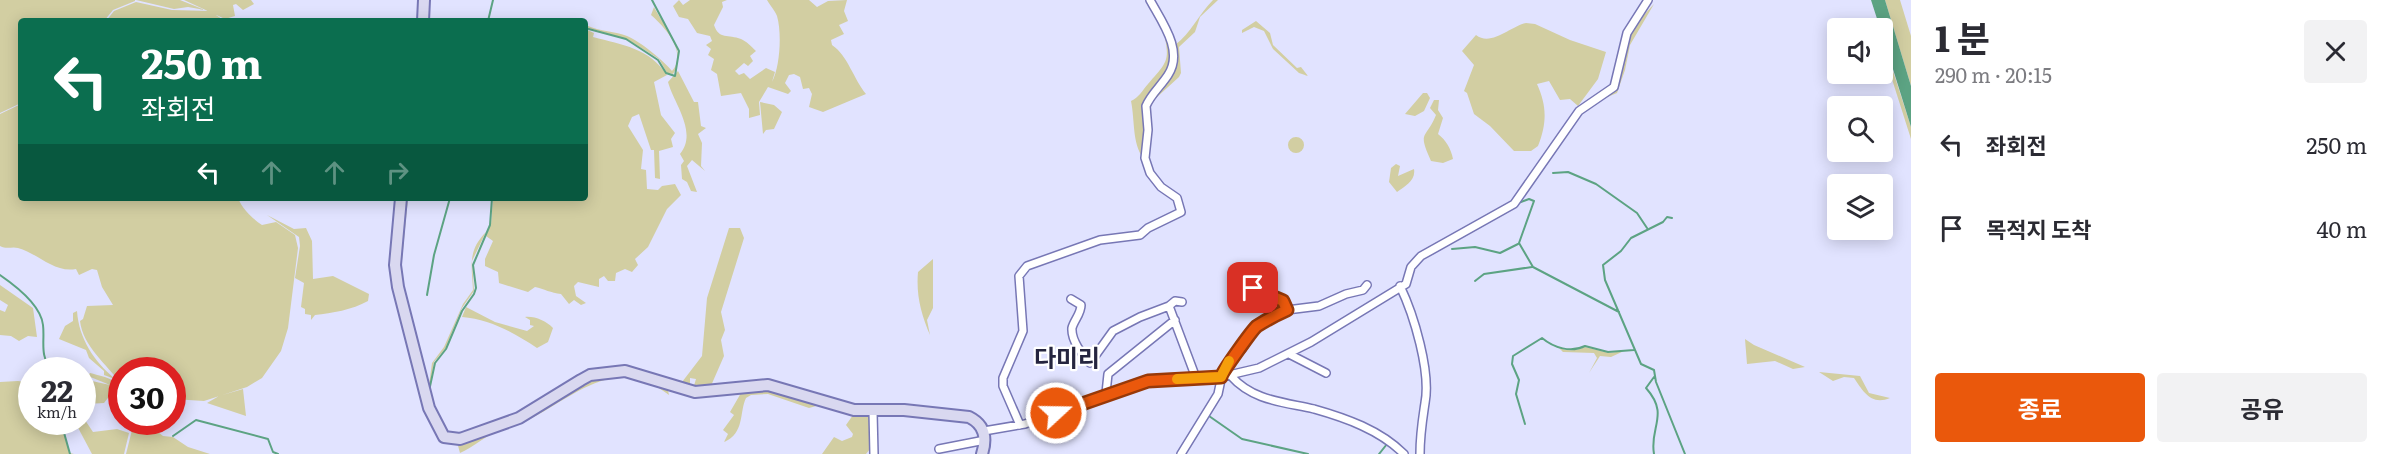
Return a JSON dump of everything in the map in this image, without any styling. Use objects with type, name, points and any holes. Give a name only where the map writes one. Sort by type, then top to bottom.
[{"type":"street","points":[[423,18],[424,0]]},
{"type":"street","points":[[1020,425],[1003,386],[1003,378],[1023,331],[1019,276],[1023,270],[1030,264],[1050,260],[1100,240],[1140,234],[1181,212],[1177,198],[1161,187],[1150,172],[1145,158],[1148,130],[1146,106],[1170,73],[1174,57],[1170,38],[1150,0]]},
{"type":"street","points":[[939,449],[1020,425],[1106,393],[1148,381],[1231,376],[1259,368],[1289,354],[1408,282],[1410,267],[1421,256],[1514,204],[1579,111],[1614,87],[1627,33],[1648,0]]},
{"type":"street","points":[[401,201],[395,265],[398,287],[429,408],[444,436],[460,439],[519,418],[581,380],[612,371],[637,372],[695,392],[768,385],[836,406],[873,412],[904,411],[969,417],[977,421],[984,436],[982,454]]},
{"type":"street","points":[[1181,454],[1218,393],[1221,377],[1227,365],[1242,349],[1256,327],[1287,310],[1319,306],[1346,294],[1363,290],[1367,285]]},
{"type":"street","points":[[1400,286],[1422,356],[1425,402],[1421,417],[1420,454]]},
{"type":"street","points":[[1253,288],[1283,301],[1287,310]]},
{"type":"street","points":[[1071,299],[1081,305],[1072,327],[1080,352],[1090,363],[1113,331],[1140,316],[1169,306],[1175,301],[1182,302]]},
{"type":"street","points":[[1169,306],[1196,378]]},
{"type":"street","points":[[1106,393],[1108,374],[1174,320]]},
{"type":"street","points":[[1289,354],[1326,373]]},
{"type":"street","points":[[1231,376],[1238,384],[1260,398],[1316,410],[1373,431],[1404,454]]},
{"type":"street","points":[[873,412],[874,454]]},
{"type":"shaded area","points":[[0,0],[135,0],[113,10],[106,18],[18,18],[18,104],[0,113]]},
{"type":"shaded area","points":[[136,0],[180,0],[205,10],[188,7],[174,9]]},
{"type":"shaded area","points":[[184,0],[251,0],[254,4],[243,10],[236,4],[233,5],[235,16],[223,18]]},
{"type":"shaded area","points":[[679,0],[683,5],[690,0],[727,0],[722,2],[723,7],[714,25],[716,30],[721,35],[743,40],[756,51],[750,56],[753,61],[748,66],[744,63],[735,71],[739,75],[744,73],[750,79],[766,68],[775,72],[772,82],[775,76],[778,59],[779,31],[777,16],[767,0],[809,0],[817,7],[828,1],[847,0],[844,11],[848,21],[839,25],[844,34],[831,40],[832,45],[842,55],[866,94],[823,112],[809,107],[812,94],[809,88],[803,89],[800,77],[794,74],[789,75],[785,83],[791,91],[788,94],[768,87],[759,102],[760,115],[749,118],[749,109],[741,93],[721,96],[717,74],[711,70],[714,59],[708,55],[711,49],[706,45],[712,41],[710,36],[697,33],[688,19],[679,17],[673,6]]},
{"type":"shaded area","points":[[1213,0],[1218,0],[1200,17],[1195,32],[1179,47],[1181,73],[1179,77],[1156,98],[1148,110],[1172,72],[1176,55],[1175,45],[1186,35]]},
{"type":"shaded area","points":[[1871,0],[1885,0],[1890,18],[1877,18]]},
{"type":"shaded area","points":[[1885,0],[1900,0],[1911,36],[1911,86],[1893,26],[1893,18],[1890,18]]},
{"type":"shaded area","points":[[136,2],[172,10],[210,11],[220,18],[108,18],[114,11]]},
{"type":"shaded area","points":[[1654,4],[1630,45],[1617,93],[1605,98],[1611,93],[1619,79],[1631,34]]},
{"type":"shaded area","points":[[654,7],[677,48],[678,57],[677,65],[673,74],[667,73],[659,59],[627,39],[588,28],[588,26],[623,34],[633,39],[651,52],[663,62],[672,71],[677,56],[673,41],[651,15]]},
{"type":"shaded area","points":[[1256,21],[1270,33],[1273,45],[1297,68],[1301,67],[1308,76],[1299,73],[1273,49],[1264,31],[1254,27],[1242,33],[1242,30]]},
{"type":"shaded area","points":[[1526,23],[1535,24],[1570,40],[1606,52],[1598,79],[1578,106],[1570,99],[1560,100],[1549,81],[1537,84],[1544,107],[1541,138],[1538,146],[1531,151],[1514,151],[1490,126],[1474,114],[1467,93],[1464,91],[1474,65],[1462,51],[1476,35],[1488,39]]},
{"type":"shaded area","points":[[1893,26],[1911,86],[1911,127],[1893,69]]},
{"type":"shaded area","points":[[1163,28],[1171,46],[1170,68],[1150,94],[1143,158],[1135,138],[1131,101],[1140,94],[1164,64],[1167,47]]},
{"type":"shaded area","points":[[588,30],[594,33],[593,37],[625,45],[644,53],[660,66],[667,75],[654,82],[661,115],[675,133],[671,139],[673,147],[659,151],[660,179],[655,178],[654,150],[651,150],[639,114],[632,117],[628,126],[643,150],[641,169],[646,170],[647,189],[658,190],[662,186],[675,184],[681,195],[667,209],[648,247],[635,259],[638,265],[632,272],[625,269],[616,273],[615,281],[608,281],[604,276],[599,279],[599,287],[578,282],[574,286],[576,296],[586,303],[581,305],[574,300],[569,304],[561,294],[535,287],[528,292],[499,283],[498,272],[485,266],[485,259],[493,241],[486,236],[491,224],[493,201],[588,201]]},
{"type":"shaded area","points":[[678,71],[694,102],[698,102],[701,126],[706,128],[698,134],[702,143],[701,166],[705,171],[692,160],[687,166],[697,192],[691,191],[687,182],[682,179],[681,165],[684,161],[680,154],[687,137],[686,127],[668,82]]},
{"type":"shaded area","points":[[1893,71],[1911,127],[1911,139],[1893,82]]},
{"type":"shaded area","points":[[1423,93],[1427,93],[1430,98],[1424,111],[1415,116],[1405,114]]},
{"type":"shaded area","points":[[1434,100],[1439,100],[1438,110],[1443,118],[1438,134],[1448,145],[1453,159],[1443,163],[1431,161],[1424,144],[1424,136],[1436,115],[1430,108]]},
{"type":"shaded area","points":[[760,102],[774,105],[782,112],[774,129],[766,130],[763,134]]},
{"type":"shaded area","points":[[18,105],[18,201],[240,201],[248,213],[262,225],[276,222],[295,235],[298,248],[288,328],[281,351],[262,378],[247,387],[204,401],[186,400],[186,357],[108,357],[108,368],[91,347],[80,321],[83,319],[87,306],[113,305],[102,287],[97,270],[92,269],[79,275],[76,269],[54,266],[26,251],[0,246],[0,114]]},
{"type":"shaded area","points":[[1293,137],[1299,137],[1304,145],[1302,151],[1293,153],[1288,148],[1288,142]]},
{"type":"shaded area","points":[[1396,164],[1400,166],[1398,176],[1414,169],[1409,183],[1397,192],[1389,182],[1391,168]]},
{"type":"shaded area","points":[[403,201],[408,201],[401,271],[405,295],[429,385],[432,363],[444,347],[463,304],[473,290],[472,261],[474,291],[462,308],[445,349],[434,362],[429,391],[399,281]]},
{"type":"shaded area","points":[[267,215],[294,229],[306,228],[312,241],[313,279],[333,276],[369,294],[368,301],[349,309],[315,315],[311,320],[311,315],[305,314],[305,309],[301,307],[304,283],[295,278],[300,246],[299,237]]},
{"type":"shaded area","points":[[729,228],[740,228],[744,238],[721,312],[725,330],[721,340],[724,356],[710,388],[693,389],[696,379],[690,378],[690,388],[679,386],[702,356],[707,298]]},
{"type":"shaded area","points":[[486,232],[472,261],[480,239]]},
{"type":"shaded area","points":[[933,259],[933,308],[927,320],[930,335],[920,304],[918,272]]},
{"type":"shaded area","points":[[0,285],[33,308],[37,337],[28,336],[19,341],[11,336],[0,335],[0,310],[5,312],[8,305],[0,300]]},
{"type":"shaded area","points":[[466,307],[495,322],[527,331],[534,326],[530,325],[530,320],[525,317],[533,317],[553,328],[548,342],[537,348],[511,332],[492,324],[462,317]]},
{"type":"shaded area","points":[[77,311],[84,340],[94,357],[89,357],[86,350],[59,339],[65,326],[73,321],[73,313]]},
{"type":"shaded area","points":[[1745,339],[1805,367],[1793,369],[1775,361],[1747,364]]},
{"type":"shaded area","points":[[1557,346],[1567,350],[1585,347],[1609,353],[1624,351],[1611,357],[1600,356],[1589,373],[1597,358],[1594,353],[1563,352]]},
{"type":"shaded area","points":[[96,360],[108,372],[108,376],[104,375],[104,371],[96,364]]},
{"type":"shaded area","points":[[1819,372],[1860,376],[1869,393],[1890,398],[1873,399],[1864,392],[1854,378],[1844,377],[1833,381]]},
{"type":"shaded area","points":[[613,373],[634,374],[667,386],[669,395],[650,383],[633,378],[615,378],[582,389],[529,420],[506,426],[526,418],[590,380]]},
{"type":"shaded area","points":[[96,375],[108,378],[108,384],[96,379]]},
{"type":"shaded area","points":[[18,381],[18,435],[64,435],[70,453],[74,454],[0,454],[0,382]]},
{"type":"shaded area","points":[[96,382],[108,385],[108,398],[104,403],[96,403]]},
{"type":"shaded area","points":[[764,386],[870,414],[870,449],[866,454],[822,454],[834,437],[842,441],[852,437],[853,434],[846,425],[853,415],[820,405],[809,408],[768,394],[751,395],[746,398],[738,428],[731,438],[724,442],[728,434],[723,430],[734,415],[730,412],[741,393],[732,394],[735,390]]},
{"type":"shaded area","points":[[243,389],[246,416],[207,403],[219,396]]},
{"type":"shaded area","points":[[506,426],[470,448],[460,453],[457,442]]},
{"type":"shaded area","points":[[108,430],[108,435],[129,435],[124,454],[92,454],[82,435],[96,435],[96,432]]},
{"type":"shaded area","points":[[131,435],[162,435],[173,437],[188,447],[210,454],[126,454]]},
{"type":"waterway","points":[[489,18],[493,0]]},
{"type":"waterway","points":[[588,29],[626,39],[658,60],[666,73],[675,76],[679,51],[652,0]]},
{"type":"waterway","points":[[1553,173],[1568,172],[1596,184],[1637,213],[1647,228]]},
{"type":"waterway","points":[[1516,207],[1518,203],[1529,199],[1534,201],[1519,243],[1533,267],[1619,312]]},
{"type":"waterway","points":[[427,295],[434,255],[449,201]]},
{"type":"waterway","points":[[429,391],[435,363],[446,349],[462,311],[476,288],[473,265],[490,225],[492,201]]},
{"type":"waterway","points":[[1672,218],[1667,217],[1663,222],[1631,238],[1621,251],[1603,265],[1605,280],[1641,364],[1654,370],[1656,382],[1685,454]]},
{"type":"waterway","points":[[1452,249],[1475,247],[1500,253],[1518,244]]},
{"type":"waterway","points":[[1475,281],[1484,274],[1532,267]]},
{"type":"waterway","points":[[0,275],[20,290],[38,310],[43,325],[45,357]]},
{"type":"waterway","points":[[1525,424],[1516,394],[1519,380],[1512,364],[1513,356],[1542,338],[1557,347],[1568,349],[1585,346],[1608,352],[1634,350]]},
{"type":"waterway","points":[[1654,377],[1646,388],[1653,397],[1658,414],[1653,445],[1654,454]]},
{"type":"waterway","points":[[1209,416],[1242,439],[1308,454]]},
{"type":"waterway","points":[[173,436],[196,420],[268,439],[273,452],[278,454]]},
{"type":"waterway","points":[[65,435],[70,454]]},
{"type":"waterway","points":[[1379,454],[1387,444]]},
{"type":"slow traffic","points":[[1177,379],[1221,377],[1229,361]]},
{"type":"district","name":"다미리","points":[[1067,359]]},
{"type":"route","points":[[1056,413],[1117,389],[1148,381],[1221,377],[1223,370],[1242,349],[1253,330],[1287,310],[1283,301],[1253,288]]}]
